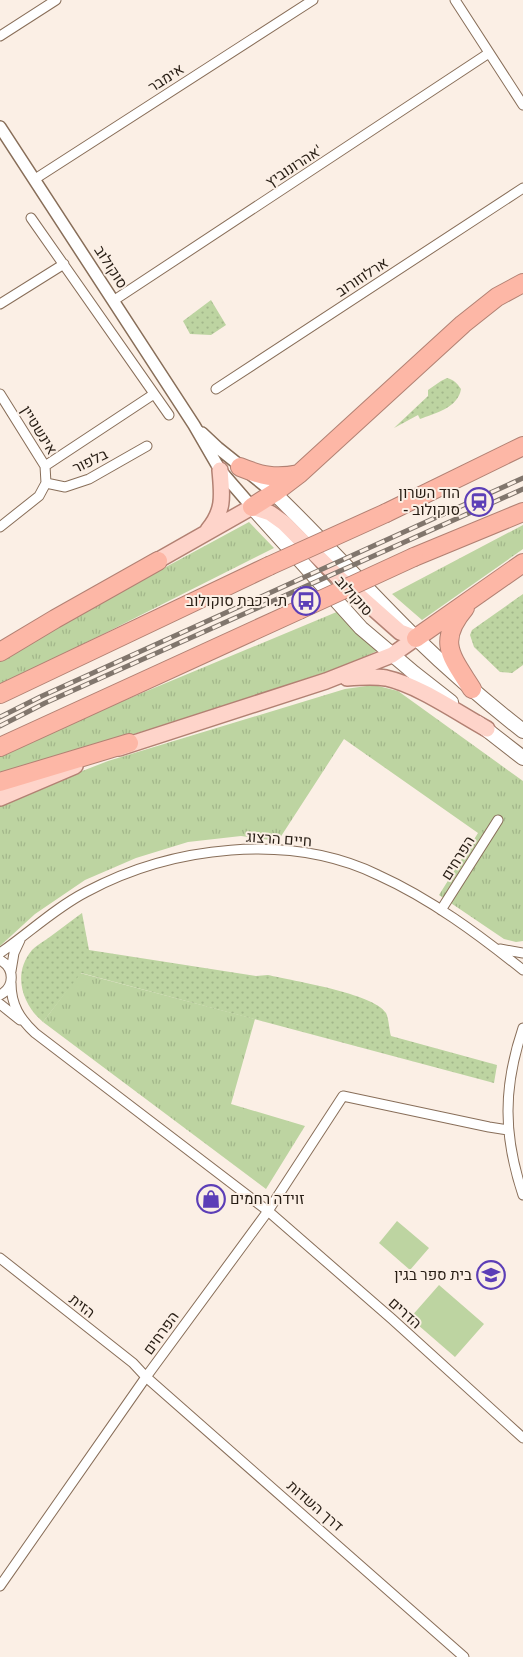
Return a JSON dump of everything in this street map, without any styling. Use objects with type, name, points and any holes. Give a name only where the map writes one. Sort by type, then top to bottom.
[{"type":"highway","points":[[252,507],[299,474],[463,324],[497,297],[523,284]]},
{"type":"highway","points":[[0,694],[269,566],[386,513],[523,446]]},
{"type":"highway","points":[[240,466],[256,473],[273,477],[299,474]]},
{"type":"highway","points":[[0,747],[414,557],[523,512]]},
{"type":"highway","points":[[0,652],[158,561]]},
{"type":"highway","points":[[416,638],[523,563]]},
{"type":"highway","points":[[472,689],[452,657],[449,643],[452,625],[478,594]]},
{"type":"highway","points":[[0,782],[129,743]]},
{"type":"main road","points":[[203,535],[213,524],[220,509],[222,496],[220,470]]},
{"type":"main road","name":"סוקולוב","points":[[274,493],[416,638],[472,689],[523,731]]},
{"type":"main road","points":[[0,642],[158,561],[252,507],[270,513],[284,522],[340,578],[400,632],[416,638]]},
{"type":"main road","name":"סוקולוב","points":[[252,507],[361,628],[392,655],[523,758]]},
{"type":"main road","points":[[0,798],[129,743],[326,681],[392,655],[416,638]]},
{"type":"main road","points":[[326,681],[362,676],[388,679],[411,687],[487,729]]},
{"type":"street","name":"אימבר","points":[[35,179],[313,0]]},
{"type":"street","points":[[455,0],[523,105]]},
{"type":"street","points":[[0,36],[51,1]]},
{"type":"street","name":"אהרונוביץ'","points":[[113,301],[489,53]]},
{"type":"street","name":"סוקולוב","points":[[0,127],[194,425],[220,470],[252,507]]},
{"type":"street","name":"ארלוזורוב","points":[[216,388],[523,188]]},
{"type":"street","points":[[32,218],[169,415]]},
{"type":"street","points":[[0,304],[64,264]]},
{"type":"street","name":"אינשטיין","points":[[0,394],[45,466],[46,483]]},
{"type":"street","name":"בלפור","points":[[45,466],[154,394]]},
{"type":"street","name":"סוקולוב","points":[[194,425],[212,443],[274,493]]},
{"type":"street","name":"בלפור","points":[[46,483],[65,487],[89,479],[147,446]]},
{"type":"street","points":[[0,527],[39,496],[46,483]]},
{"type":"street","name":"הפרחים","points":[[441,910],[498,820]]},
{"type":"street","name":"חיים הרצוג","points":[[0,953],[84,893],[109,880],[159,862],[216,851],[248,849],[278,850],[307,854],[337,860],[378,874],[441,910],[495,947],[523,970]]},
{"type":"street","points":[[22,937],[14,953],[11,971],[11,992],[14,1006],[26,1025],[268,1211]]},
{"type":"street","points":[[495,947],[523,953]]},
{"type":"street","points":[[0,960],[11,971]]},
{"type":"street","points":[[0,995],[8,989],[11,983]]},
{"type":"street","points":[[0,1004],[26,1025]]},
{"type":"street","points":[[523,1028],[511,1071],[507,1104],[508,1130],[514,1166],[523,1195]]},
{"type":"street","name":"הפרחים","points":[[0,1586],[146,1376],[268,1211],[343,1096],[508,1130]]},
{"type":"street","name":"הדרים","points":[[268,1211],[392,1319],[523,1438]]},
{"type":"street","name":"הזית","points":[[0,1258],[133,1363],[146,1376]]},
{"type":"street","name":"דרך השדות","points":[[146,1376],[464,1657]]},
{"type":"green space","points":[[211,300],[226,325],[211,335],[190,334],[183,321]]},
{"type":"green space","points":[[447,378],[455,382],[461,389],[451,405],[420,419],[418,415],[394,428],[428,396],[428,390]]},
{"type":"green space","points":[[249,522],[274,548],[0,686],[0,660],[55,627]]},
{"type":"green space","points":[[523,525],[523,549],[422,620],[392,594]]},
{"type":"green space","points":[[523,594],[523,665],[512,673],[500,672],[474,647],[470,635],[472,630]]},
{"type":"green space","points":[[339,611],[379,650],[327,675],[0,775],[0,755],[106,708]]},
{"type":"green space","points":[[374,685],[398,691],[523,781],[523,941],[516,942],[504,939],[439,895],[478,833],[344,739],[278,841],[241,836],[188,842],[136,858],[85,880],[35,914],[0,946],[0,803],[108,761],[345,689]]},
{"type":"green space","points":[[82,913],[89,950],[256,976],[268,975],[313,984],[366,999],[386,1013],[391,1036],[497,1065],[494,1083],[81,973],[43,1022],[25,998],[21,979],[22,969],[32,950]]},
{"type":"green space","points":[[80,973],[255,1019],[231,1104],[305,1126],[266,1189],[43,1022]]},
{"type":"green space","points":[[397,1221],[429,1248],[410,1270],[379,1243]]},
{"type":"green space","points":[[439,1285],[484,1324],[455,1357],[410,1318]]},
{"type":"railway","points":[[0,717],[42,696],[523,478]]},
{"type":"railway","points":[[0,726],[45,703],[523,489]]},
{"type":"place","name":"הוד השרון - סוקולוב","points":[[479,502]]},
{"type":"place","name":"ת. רכבת סוקולוב","points":[[306,601]]},
{"type":"place","name":"זוידה רחמים","points":[[211,1199]]},
{"type":"place","name":"בית ספר בגין","points":[[491,1275]]}]
